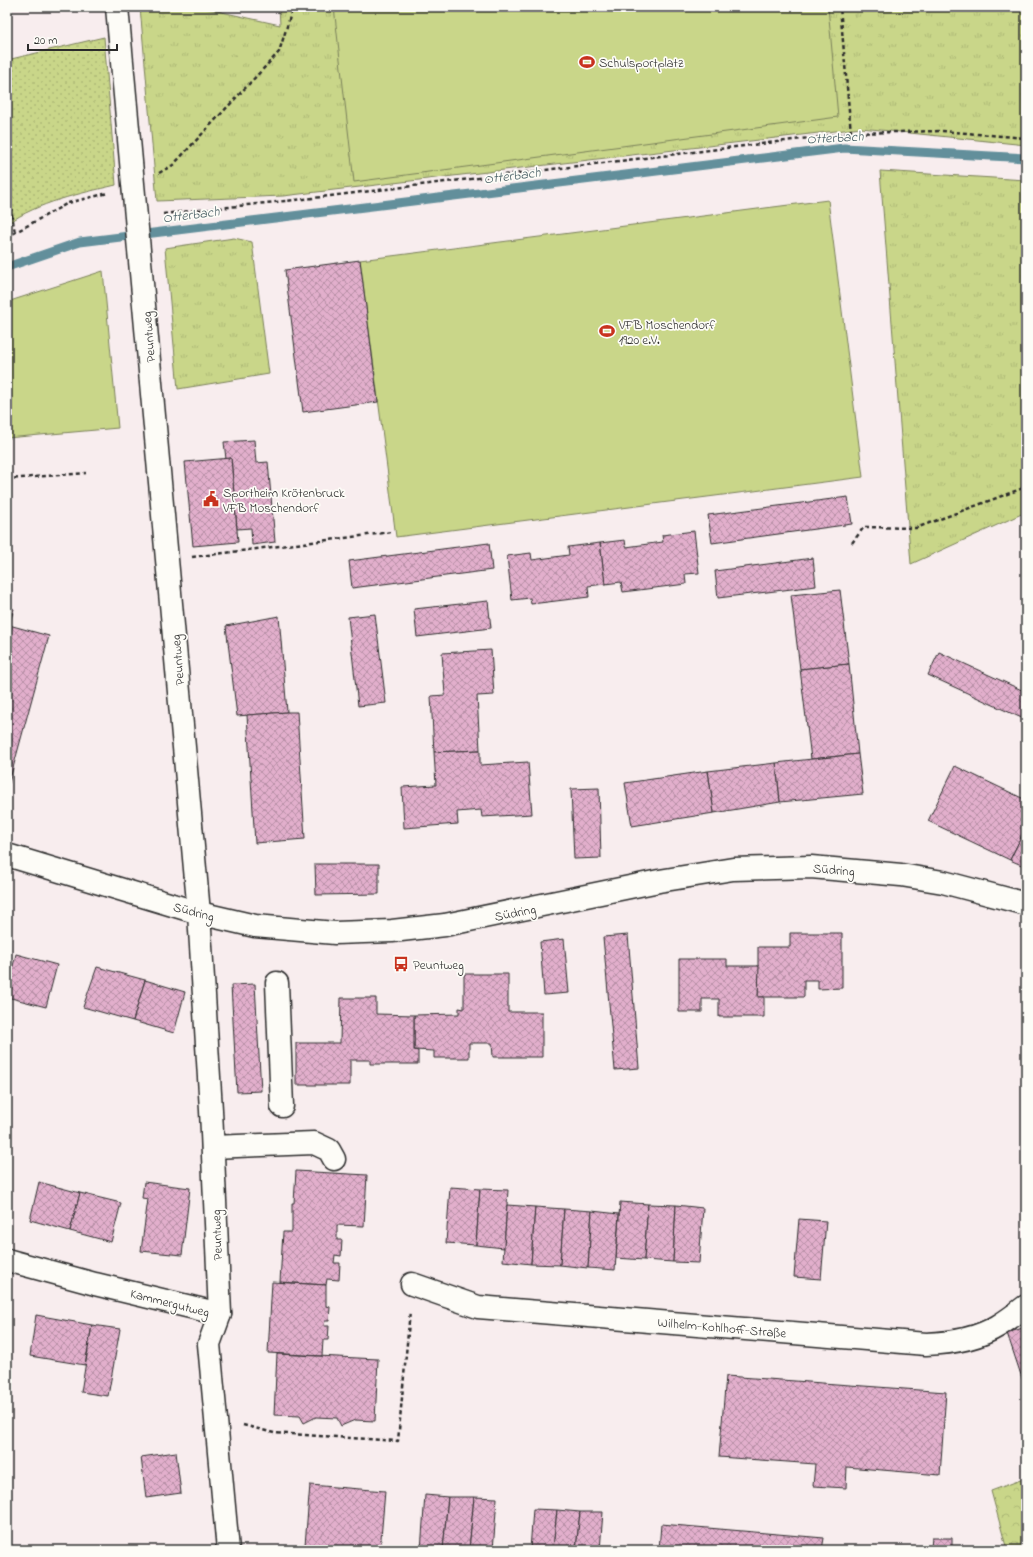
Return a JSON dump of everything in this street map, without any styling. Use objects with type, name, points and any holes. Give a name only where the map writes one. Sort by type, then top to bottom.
[{"type":"street","name":"Peuntweg","points":[[117,7],[199,913],[213,1147],[220,1314]]},
{"type":"street","name":"Südring","points":[[7,856],[199,913],[262,926],[335,933],[392,931],[445,925],[659,881],[733,869],[811,867],[901,875],[943,882],[1026,904]]},
{"type":"street","points":[[276,983],[282,1106]]},
{"type":"street","points":[[213,1147],[314,1143],[329,1150],[334,1160]]},
{"type":"street","name":"Kammergutweg","points":[[7,1260],[95,1284],[220,1314],[210,1344],[228,1550]]},
{"type":"street","name":"Wilhelm-Kohlhoff-Straße","points":[[412,1284],[478,1307],[926,1344],[949,1343],[980,1334],[998,1326],[1026,1306]]},
{"type":"path","points":[[7,237],[68,203],[133,186],[173,165],[279,52],[293,7]]},
{"type":"path","points":[[840,7],[851,133]]},
{"type":"path","points":[[138,229],[321,197],[851,133],[942,130],[1026,138]]},
{"type":"path","points":[[7,186],[15,233]]},
{"type":"path","points":[[7,479],[86,473]]},
{"type":"path","points":[[852,543],[864,527],[916,528],[1026,487]]},
{"type":"path","points":[[168,560],[392,532]]},
{"type":"path","points":[[216,1418],[274,1433],[398,1441],[412,1284]]},
{"type":"green space","points":[[140,7],[199,7],[280,25],[279,7],[1026,7],[1026,145],[861,128],[283,196],[157,201]]},
{"type":"green space","name":"Schulsportplatz","points":[[334,7],[828,7],[838,117],[354,182]]},
{"type":"green space","points":[[104,37],[116,185],[73,195],[46,204],[19,216],[7,224],[7,60]]},
{"type":"green space","points":[[880,171],[1026,180],[1026,512],[911,564]]},
{"type":"green space","name":"VFB Moschendorf 1920 e.V.","points":[[828,200],[863,477],[396,537],[360,260]]},
{"type":"green space","points":[[234,238],[252,242],[269,374],[178,389],[165,248]]},
{"type":"green space","points":[[103,271],[118,428],[7,438],[7,302]]},
{"type":"green space","points":[[1026,1478],[1026,1550],[1007,1550],[991,1491]]},
{"type":"building","points":[[360,260],[378,402],[303,412],[285,270]]},
{"type":"building","points":[[254,440],[256,463],[268,462],[275,542],[252,545],[251,528],[237,529],[231,458],[226,459],[224,442]]},
{"type":"building","points":[[231,458],[238,542],[193,546],[185,462]]},
{"type":"building","points":[[848,497],[852,524],[712,543],[708,515]]},
{"type":"building","points":[[694,531],[699,573],[685,574],[686,584],[623,592],[621,582],[605,584],[600,543],[625,540],[626,547],[663,542],[662,535]]},
{"type":"building","points":[[489,543],[492,570],[352,588],[349,561]]},
{"type":"building","points":[[600,543],[605,584],[588,586],[589,597],[531,604],[530,598],[512,600],[507,556],[531,553],[532,560],[569,555],[568,547]]},
{"type":"building","points":[[813,558],[816,586],[718,598],[715,571]]},
{"type":"building","points":[[840,590],[849,664],[800,669],[791,595]]},
{"type":"building","points":[[488,601],[491,628],[417,637],[414,609]]},
{"type":"building","points":[[7,607],[14,609],[9,625],[49,636],[7,790]]},
{"type":"building","points":[[375,614],[386,703],[358,706],[348,617]]},
{"type":"building","points":[[279,616],[287,712],[237,716],[226,626]]},
{"type":"building","points":[[491,650],[494,695],[477,696],[480,750],[434,752],[431,696],[445,695],[442,653]]},
{"type":"building","points":[[939,652],[1026,692],[1026,720],[928,675]]},
{"type":"building","points":[[849,664],[858,754],[811,759],[800,669]]},
{"type":"building","points":[[297,712],[305,839],[255,843],[247,715]]},
{"type":"building","points":[[480,750],[480,765],[528,762],[532,814],[482,817],[481,810],[457,812],[458,824],[404,828],[402,787],[436,785],[434,752]]},
{"type":"building","points":[[858,754],[863,794],[780,802],[776,763]]},
{"type":"building","points":[[776,763],[780,802],[714,813],[708,771]]},
{"type":"building","points":[[955,766],[1026,800],[1026,827],[1010,860],[928,821]]},
{"type":"building","points":[[708,771],[714,813],[632,826],[625,783]]},
{"type":"building","points":[[599,788],[601,858],[574,859],[571,789]]},
{"type":"building","points":[[1026,827],[1026,867],[1010,860]]},
{"type":"building","points":[[315,864],[379,864],[379,894],[316,895]]},
{"type":"building","points":[[790,933],[842,933],[842,988],[818,989],[818,980],[804,980],[804,997],[758,997],[758,947],[790,947]]},
{"type":"building","points":[[628,935],[639,1068],[615,1070],[603,937]]},
{"type":"building","points":[[564,939],[569,993],[544,995],[540,942]]},
{"type":"building","points":[[16,954],[57,965],[46,1007],[7,997],[7,990]]},
{"type":"building","points":[[679,959],[727,959],[727,966],[759,966],[758,997],[764,997],[764,1017],[719,1017],[719,999],[702,999],[702,1012],[679,1012]]},
{"type":"building","points":[[97,967],[145,980],[133,1021],[83,1007]]},
{"type":"building","points":[[464,974],[508,974],[508,1012],[542,1012],[542,1057],[493,1057],[492,1043],[469,1043],[469,1058],[434,1058],[434,1051],[414,1050],[414,1015],[459,1014],[459,1008],[464,1009]]},
{"type":"building","points":[[145,980],[185,992],[174,1033],[133,1021]]},
{"type":"building","points":[[255,984],[261,1091],[237,1092],[231,985]]},
{"type":"building","points":[[341,998],[376,998],[376,1014],[414,1015],[414,1050],[418,1051],[418,1064],[370,1064],[370,1060],[350,1060],[350,1085],[296,1085],[296,1043],[340,1043]]},
{"type":"building","points":[[296,1171],[367,1175],[364,1226],[337,1225],[337,1240],[342,1240],[341,1256],[335,1255],[334,1263],[340,1263],[339,1280],[327,1279],[326,1285],[280,1282],[283,1232],[292,1232],[292,1203],[294,1203]]},
{"type":"building","points":[[39,1182],[80,1193],[70,1231],[30,1220]]},
{"type":"building","points":[[144,1182],[190,1188],[182,1255],[141,1251],[148,1199],[142,1198]]},
{"type":"building","points":[[450,1187],[480,1189],[476,1245],[446,1243]]},
{"type":"building","points":[[480,1189],[508,1190],[504,1248],[476,1245]]},
{"type":"building","points":[[80,1193],[121,1203],[111,1242],[70,1231]]},
{"type":"building","points":[[620,1202],[648,1204],[644,1260],[616,1258]]},
{"type":"building","points":[[648,1204],[676,1205],[673,1262],[644,1260]]},
{"type":"building","points":[[507,1205],[535,1207],[531,1264],[503,1261]]},
{"type":"building","points":[[676,1205],[703,1208],[699,1263],[673,1262]]},
{"type":"building","points":[[535,1207],[564,1209],[560,1265],[531,1264]]},
{"type":"building","points":[[564,1209],[592,1211],[588,1268],[560,1265]]},
{"type":"building","points":[[592,1211],[619,1214],[615,1270],[588,1268]]},
{"type":"building","points":[[799,1219],[826,1221],[821,1279],[794,1277]]},
{"type":"building","points":[[272,1282],[326,1285],[326,1306],[330,1307],[329,1321],[325,1321],[324,1326],[329,1326],[328,1340],[323,1340],[322,1356],[268,1353]]},
{"type":"building","points":[[36,1315],[92,1325],[85,1365],[30,1356]]},
{"type":"building","points":[[92,1325],[120,1329],[108,1396],[81,1392]]},
{"type":"building","points":[[1026,1327],[1026,1390],[1007,1333]]},
{"type":"building","points":[[277,1354],[378,1359],[375,1421],[355,1420],[341,1426],[337,1418],[316,1417],[304,1423],[300,1416],[274,1415]]},
{"type":"building","points":[[726,1376],[946,1392],[940,1475],[847,1467],[846,1488],[813,1486],[815,1464],[719,1457]]},
{"type":"building","points":[[176,1452],[181,1493],[146,1498],[141,1457]]},
{"type":"building","points":[[310,1485],[385,1491],[380,1550],[305,1545]]},
{"type":"building","points":[[425,1495],[448,1497],[443,1550],[421,1550]]},
{"type":"building","points":[[448,1497],[474,1497],[469,1550],[443,1550]]},
{"type":"building","points":[[474,1497],[497,1498],[493,1550],[469,1550]]},
{"type":"building","points":[[533,1509],[557,1510],[553,1550],[530,1550]]},
{"type":"building","points":[[557,1510],[580,1512],[576,1550],[553,1550]]},
{"type":"building","points":[[580,1512],[603,1512],[600,1550],[576,1550]]},
{"type":"building","points":[[661,1524],[824,1538],[822,1550],[659,1550]]},
{"type":"building","points":[[932,1538],[952,1538],[952,1549],[955,1550],[896,1550],[896,1547],[931,1547]]},
{"type":"waterway","name":"Otterbach","points":[[7,267],[80,242],[844,148],[1026,158]]},
{"type":"place","name":"Schulsportplatz","points":[[587,62]]},
{"type":"place","name":"VFB Moschendorf 1920 e.V.","points":[[607,331]]},
{"type":"place","name":"Sportheim Krötenbruck VFB Moschendorf","points":[[211,499]]},
{"type":"place","name":"Peuntweg","points":[[401,964]]}]
